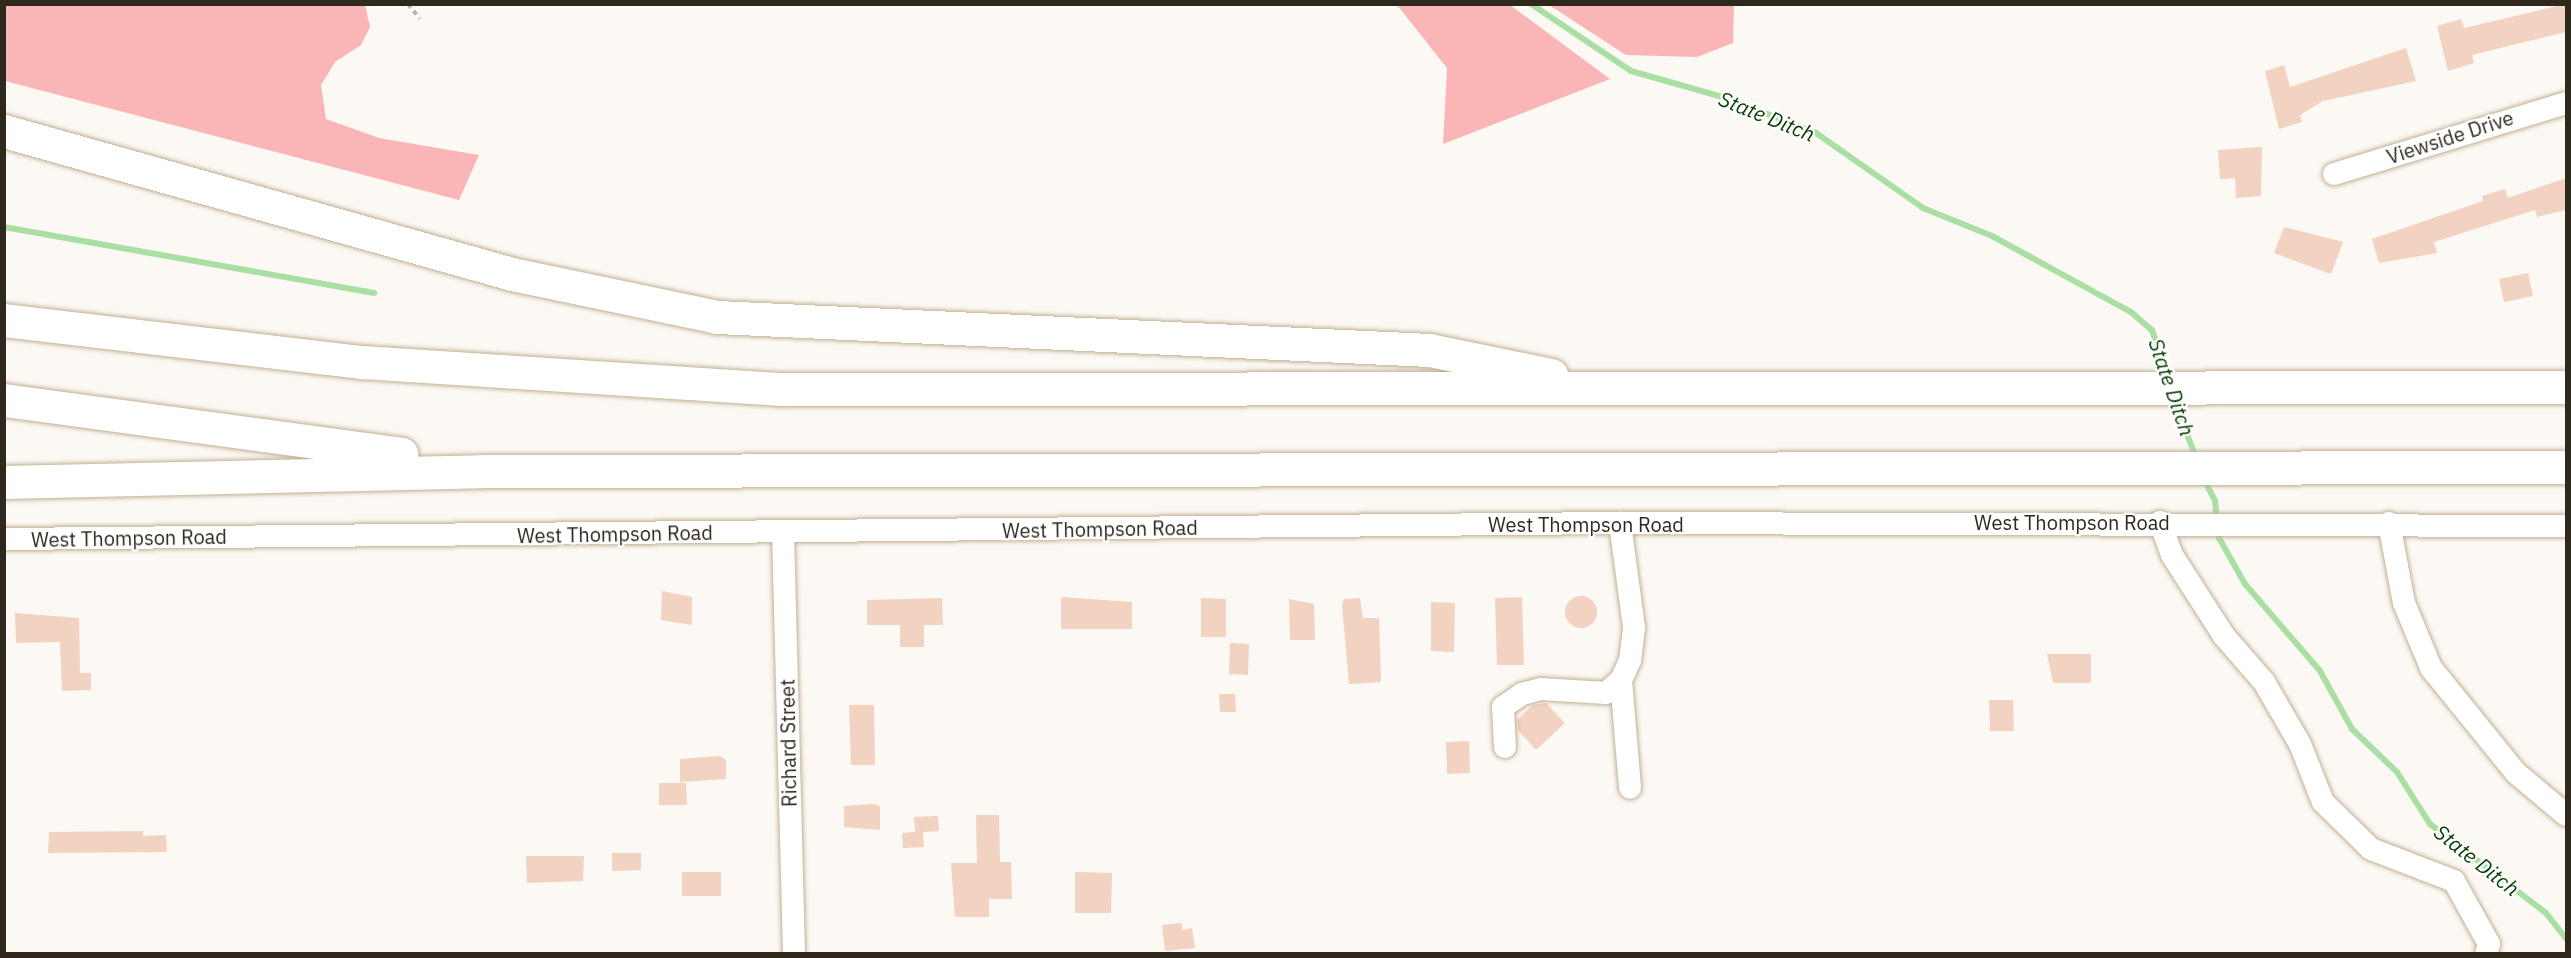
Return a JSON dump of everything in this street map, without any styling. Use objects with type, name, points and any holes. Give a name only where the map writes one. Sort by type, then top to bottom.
[{"type":"highway","points":[[4,131],[512,274],[706,316],[860,328],[1429,350],[1620,390]]},
{"type":"highway","points":[[4,320],[363,362],[781,389],[1620,390],[2566,387]]},
{"type":"highway","points":[[4,400],[438,459],[482,471]]},
{"type":"highway","points":[[4,482],[482,471],[2566,467]]},
{"type":"street","name":"Viewside Drive","points":[[2334,174],[2566,103]]},
{"type":"street","name":"West Thompson Road","points":[[4,539],[1620,523],[2238,521],[2566,526]]},
{"type":"street","points":[[2160,522],[2172,555],[2224,636],[2264,682],[2300,744],[2323,802],[2371,849],[2454,881],[2489,944],[2486,954]]},
{"type":"street","points":[[1505,747],[1503,707],[1522,694],[1541,689],[1606,693],[1621,680],[1630,661],[1634,627],[1620,523]]},
{"type":"street","points":[[2389,523],[2404,603],[2431,668],[2516,773],[2566,815]]},
{"type":"street","name":"Richard Street","points":[[783,532],[794,954]]},
{"type":"street","points":[[1621,680],[1630,788]]},
{"type":"path","points":[[408,4],[420,19]]},
{"type":"shaded area","points":[[4,5],[365,5],[370,27],[361,45],[335,62],[321,85],[326,119],[379,138],[479,155],[459,200],[5,81]]},
{"type":"shaded area","points":[[1397,5],[1510,5],[1610,79],[1443,144],[1447,68]]},
{"type":"shaded area","points":[[1549,5],[1734,5],[1733,43],[1697,57],[1626,55]]},
{"type":"building","points":[[2566,4],[2566,32],[2472,55],[2474,63],[2448,71],[2437,26],[2461,19],[2464,28]]},
{"type":"building","points":[[2406,48],[2416,81],[2323,101],[2300,115],[2302,122],[2279,129],[2265,71],[2284,65],[2290,87]]},
{"type":"building","points":[[2262,147],[2261,196],[2236,198],[2235,178],[2220,179],[2218,150]]},
{"type":"building","points":[[2566,178],[2566,210],[2537,217],[2535,210],[2434,242],[2437,253],[2379,263],[2372,239],[2483,201],[2482,196],[2505,189],[2508,198]]},
{"type":"building","points":[[2284,227],[2343,242],[2331,274],[2274,253]]},
{"type":"building","points":[[2528,273],[2533,296],[2504,302],[2499,279]]},
{"type":"building","points":[[662,591],[692,597],[692,625],[661,620]]},
{"type":"building","points":[[1581,596],[1592,601],[1597,612],[1592,623],[1581,628],[1570,623],[1565,612],[1570,601]]},
{"type":"building","points":[[1061,597],[1132,602],[1132,629],[1061,629]]},
{"type":"building","points":[[1522,597],[1524,665],[1497,665],[1495,598]]},
{"type":"building","points":[[942,598],[943,625],[924,625],[924,647],[900,647],[900,625],[867,625],[867,600]]},
{"type":"building","points":[[1201,598],[1226,599],[1226,637],[1201,637]]},
{"type":"building","points":[[1360,598],[1363,618],[1379,618],[1381,682],[1349,684],[1342,605],[1344,599]]},
{"type":"building","points":[[1289,599],[1314,604],[1315,640],[1290,640]]},
{"type":"building","points":[[1431,602],[1455,603],[1454,652],[1431,651]]},
{"type":"building","points":[[15,613],[79,618],[80,673],[91,673],[91,690],[62,691],[60,642],[16,643]]},
{"type":"building","points":[[1230,643],[1249,644],[1248,675],[1229,674]]},
{"type":"building","points":[[2047,654],[2091,654],[2091,683],[2053,683]]},
{"type":"building","points":[[1219,694],[1235,694],[1236,712],[1220,712]]},
{"type":"building","points":[[1989,700],[2013,700],[2014,731],[1990,731]]},
{"type":"building","points":[[1546,703],[1565,723],[1536,750],[1518,730],[1517,720],[1533,705]]},
{"type":"building","points":[[849,705],[874,705],[875,765],[851,765]]},
{"type":"building","points":[[1469,741],[1470,773],[1447,774],[1446,742]]},
{"type":"building","points":[[720,756],[726,760],[726,779],[680,782],[680,759]]},
{"type":"building","points":[[659,783],[686,783],[687,805],[659,805]]},
{"type":"building","points":[[874,804],[880,806],[880,830],[844,827],[844,806]]},
{"type":"building","points":[[976,815],[999,815],[1000,862],[1011,862],[1012,899],[989,899],[989,917],[955,917],[951,863],[977,863]]},
{"type":"building","points":[[938,816],[939,831],[923,832],[924,847],[903,848],[902,833],[915,832],[914,817]]},
{"type":"building","points":[[143,831],[143,836],[166,835],[167,852],[48,853],[49,832]]},
{"type":"building","points":[[612,853],[641,853],[641,870],[612,871]]},
{"type":"building","points":[[526,856],[584,856],[583,881],[527,883]]},
{"type":"building","points":[[682,872],[721,872],[721,896],[682,896]]},
{"type":"building","points":[[1075,872],[1112,873],[1111,913],[1075,913]]},
{"type":"building","points":[[1182,923],[1182,930],[1192,928],[1195,948],[1165,951],[1162,925]]},
{"type":"waterway","name":"State Ditch","points":[[1531,4],[1631,71],[1729,99],[1816,133],[1923,208],[1992,236],[2131,312],[2152,330],[2168,379]]},
{"type":"waterway","points":[[4,227],[374,293]]},
{"type":"waterway","name":"State Ditch","points":[[2172,397],[2196,457]]},
{"type":"waterway","name":"State Ditch","points":[[2203,478],[2215,501],[2219,538],[2245,584],[2320,671],[2352,729],[2397,772],[2430,824],[2546,913],[2566,939]]}]
